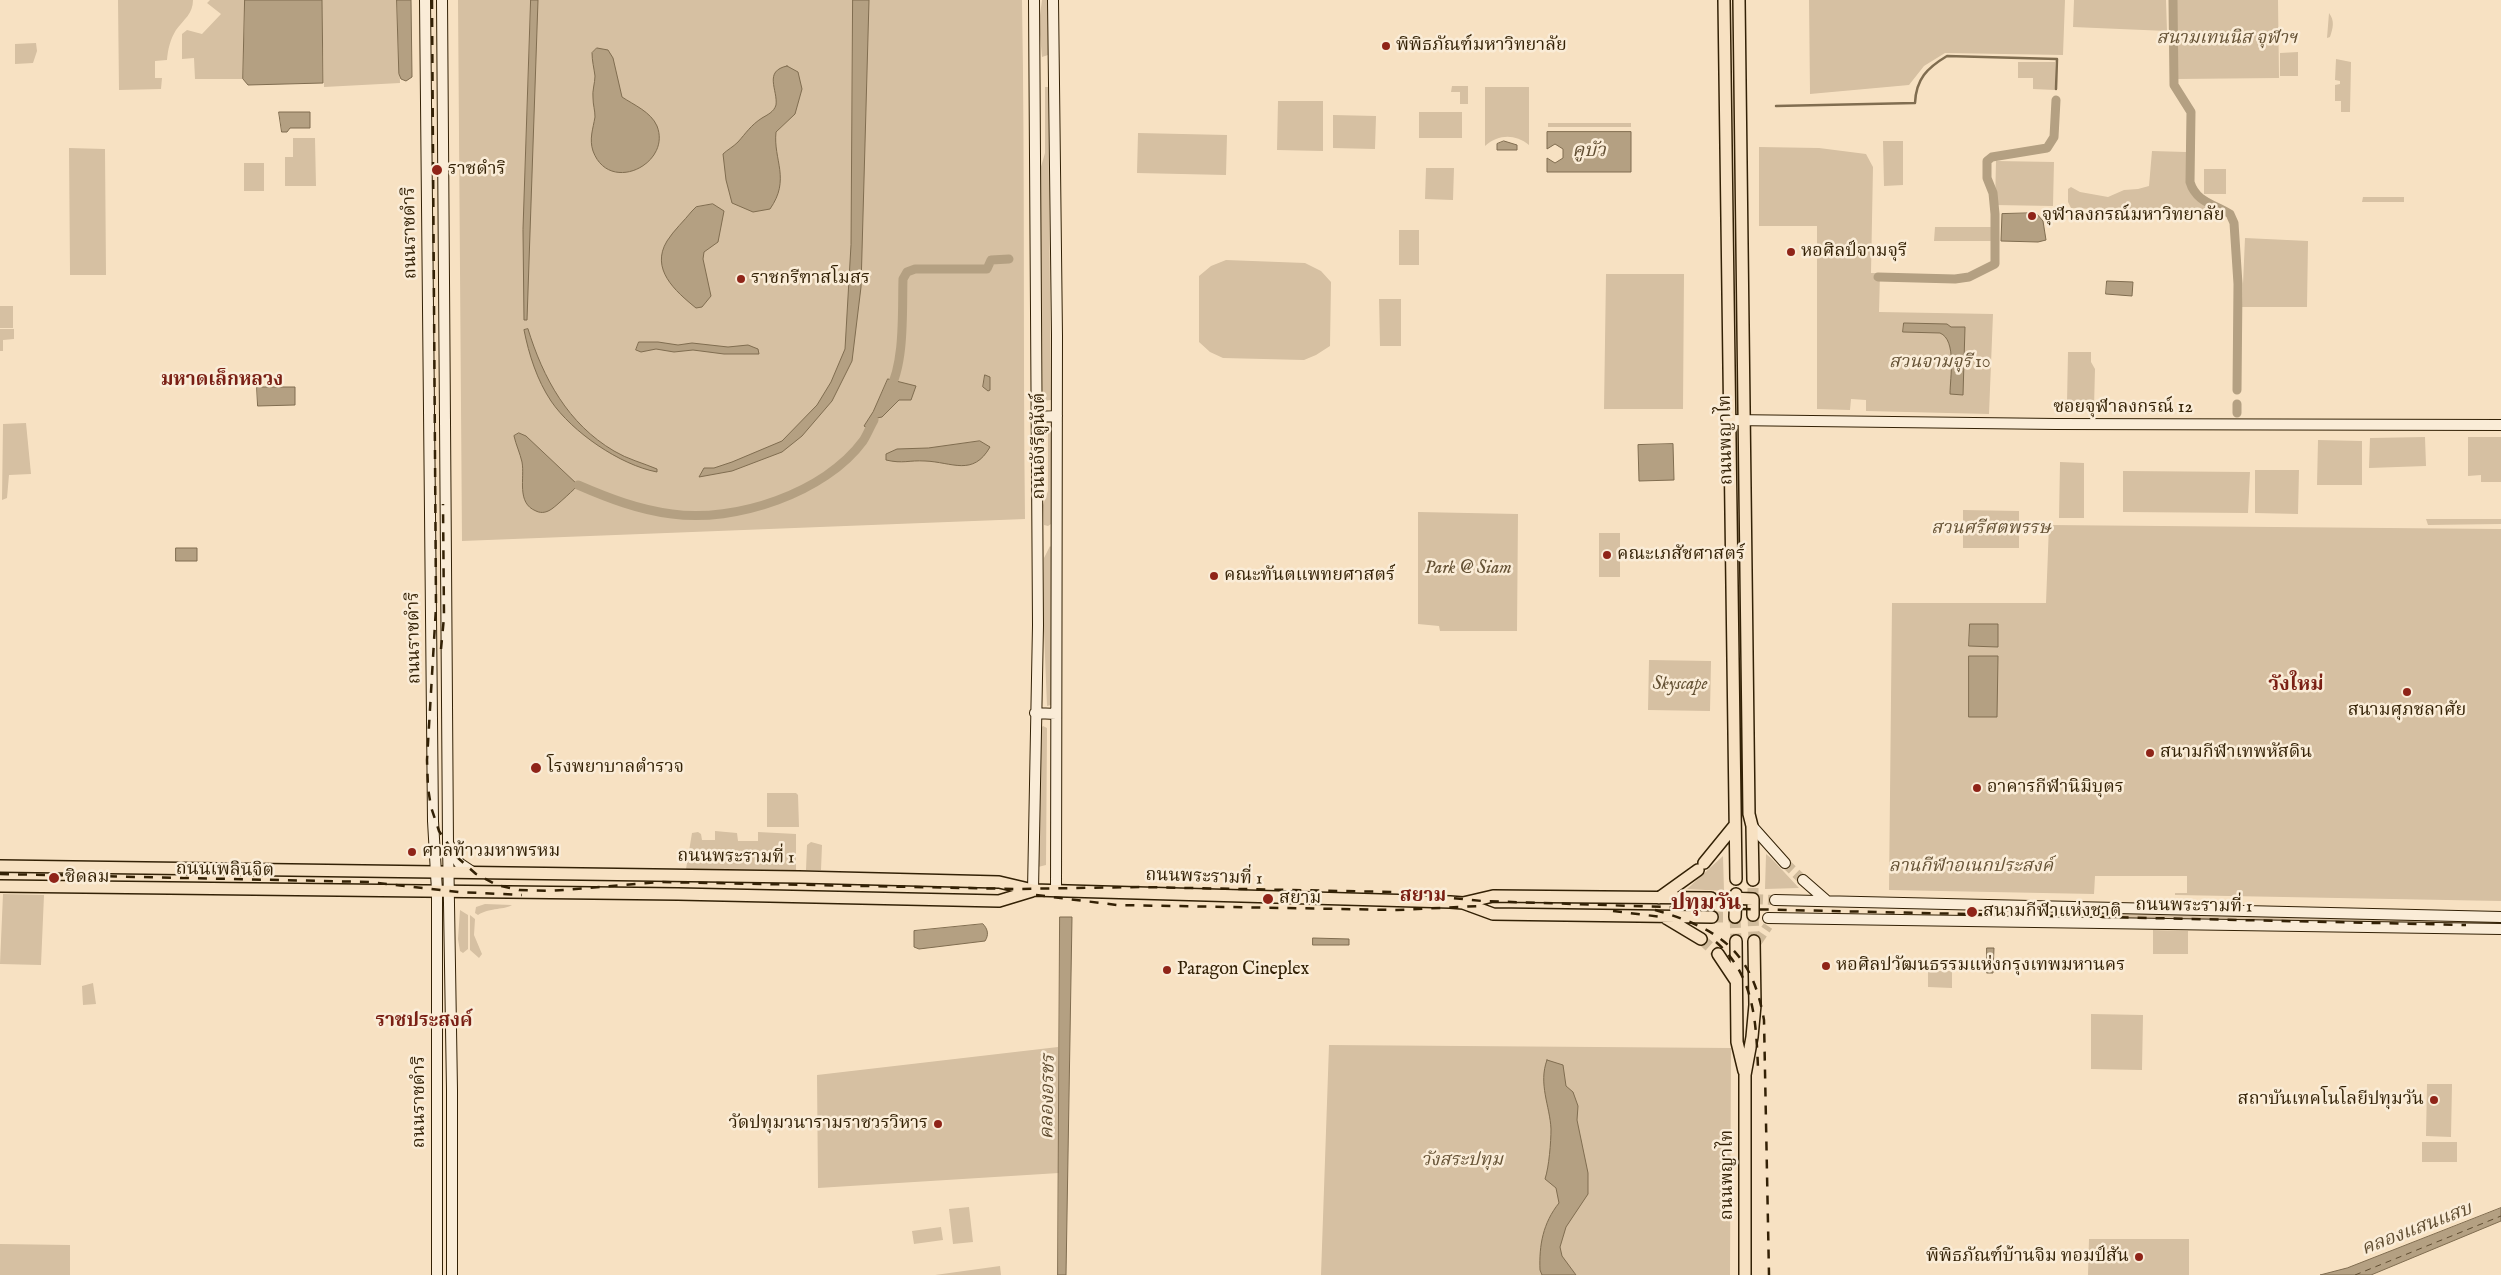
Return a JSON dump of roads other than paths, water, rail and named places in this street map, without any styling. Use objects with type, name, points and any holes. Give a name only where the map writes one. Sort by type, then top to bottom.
[{"type":"main road","name":"ถนนราชดำริ","points":[[425,0],[433,821],[437,891],[437,1275]]},
{"type":"main road","name":"ถนนราชดำริ","points":[[442,0],[452,1275]]},
{"type":"main road","name":"ถนนอังรีดูนังต์","points":[[1034,0],[1038,538],[1034,890]]},
{"type":"main road","name":"ถนนอังรีดูนังต์","points":[[1053,0],[1057,416],[1056,891]]},
{"type":"main road","name":"ถนนพญาไท","points":[[1724,0],[1736,879]]},
{"type":"main road","name":"ถนนพญาไท","points":[[1739,0],[1749,814],[1752,826],[1753,880]]},
{"type":"main road","points":[[1034,73],[1054,73]]},
{"type":"main road","points":[[428,287],[445,287]]},
{"type":"main road","points":[[1036,417],[1057,416]]},
{"type":"main road","name":"ซอยจุฬาลงกรณ์ 12","points":[[1730,420],[2056,424],[2501,425]]},
{"type":"main road","points":[[430,476],[446,476]]},
{"type":"main road","points":[[1038,538],[1057,538]]},
{"type":"main road","points":[[432,653],[448,653]]},
{"type":"main road","points":[[432,699],[448,707]]},
{"type":"main road","points":[[1035,712],[1056,714]]},
{"type":"main road","points":[[1660,898],[1701,866],[1734,825]]},
{"type":"main road","points":[[1752,826],[1785,864]]},
{"type":"main road","points":[[448,842],[455,858],[471,871]]},
{"type":"main road","points":[[1735,860],[1745,861],[1753,858]]},
{"type":"main road","name":"ถนนเพลินจิต","points":[[0,866],[436,871]]},
{"type":"main road","name":"ถนนพระรามที่ 1","points":[[436,871],[999,882],[1034,890],[1056,891],[1463,903],[1493,896],[1711,898]]},
{"type":"main road","points":[[1803,880],[1827,901]]},
{"type":"main road","name":"ถนนเพลินจิต","points":[[0,886],[449,891]]},
{"type":"main road","name":"ถนนพระรามที่ 1","points":[[449,891],[999,901],[1034,890]]},
{"type":"main road","points":[[1734,897],[1753,898],[1751,916],[1734,917],[1734,897]]},
{"type":"main road","name":"ถนนพระรามที่ 1","points":[[1775,900],[2501,917]]},
{"type":"main road","name":"ถนนพระรามที่ 1","points":[[1463,903],[1493,914],[1712,918]]},
{"type":"main road","points":[[1665,917],[1701,939]]},
{"type":"main road","name":"ถนนพระรามที่ 1","points":[[1768,922],[1788,918],[2501,929]]},
{"type":"main road","name":"ถนนพญาไท","points":[[1736,941],[1737,1042],[1745,1075]]},
{"type":"main road","name":"ถนนพญาไท","points":[[1746,1275],[1745,1075],[1752,1037],[1755,944]]},
{"type":"main road","points":[[1718,954],[1737,983]]},
{"type":"main road","points":[[437,1131],[452,1131]]},
{"type":"main road","points":[[437,1189],[452,1190]]},
{"type":"main road","points":[[437,1204],[452,1204]]},
{"type":"water","points":[[245,0],[322,0],[323,83],[248,85],[243,79]]},
{"type":"water","points":[[397,0],[411,0],[412,77],[406,81],[401,79],[399,74]]},
{"type":"water","points":[[531,0],[538,0],[527,320],[524,320],[523,230]]},
{"type":"water","points":[[853,0],[869,0],[861,287],[852,361],[832,401],[802,436],[782,452],[732,471],[699,477],[704,468],[714,468],[732,462],[782,441],[817,405],[831,382],[845,349],[851,245]]},
{"type":"water","points":[[597,48],[608,50],[613,58],[622,97],[651,117],[657,126],[659,140],[656,152],[648,162],[637,169],[624,172],[612,171],[601,164],[593,151],[591,138],[595,117],[593,95],[595,76],[592,53]]},
{"type":"water","points":[[787,66],[798,72],[802,89],[795,114],[776,132],[780,170],[779,188],[770,209],[753,212],[732,203],[726,180],[723,154],[738,142],[755,123],[774,110],[776,105],[773,82],[775,72]]},
{"type":"water","points":[[279,112],[310,112],[310,128],[290,128],[287,132],[282,132]]},
{"type":"water","name":"คูบัว","points":[[1547,132],[1631,132],[1631,172],[1547,172],[1547,158],[1555,163],[1563,158],[1563,149],[1555,144],[1547,149]]},
{"type":"water","points":[[1504,141],[1517,145],[1517,150],[1497,150],[1497,144]]},
{"type":"water","points":[[713,204],[724,211],[718,242],[704,252],[703,259],[711,296],[702,307],[696,308],[667,279],[661,261],[667,241],[696,207]]},
{"type":"water","points":[[2036,213],[2043,221],[2046,240],[2038,242],[2001,241],[2002,214]]},
{"type":"water","points":[[2107,281],[2133,282],[2132,296],[2106,294]]},
{"type":"water","points":[[1904,323],[1947,324],[1951,327],[1965,327],[1963,395],[1950,394],[1951,351],[1945,337],[1940,333],[1903,332]]},
{"type":"water","points":[[528,329],[541,365],[550,382],[559,398],[583,427],[619,454],[657,469],[657,472],[628,462],[598,446],[560,413],[546,393],[534,367],[524,330]]},
{"type":"water","points":[[639,342],[678,345],[692,343],[728,347],[748,345],[758,349],[759,354],[724,354],[693,350],[674,352],[656,349],[641,352],[636,350]]},
{"type":"water","points":[[985,375],[990,377],[990,390],[988,391],[983,387]]},
{"type":"water","points":[[888,379],[916,386],[911,400],[899,400],[882,417],[877,418],[870,430],[864,426],[873,412]]},
{"type":"water","points":[[257,387],[295,387],[295,405],[258,406]]},
{"type":"water","points":[[519,433],[526,436],[578,485],[558,504],[547,511],[538,512],[526,502],[523,489],[522,462],[514,436]]},
{"type":"water","points":[[980,441],[990,447],[976,462],[969,465],[886,460],[886,454],[897,449],[928,448]]},
{"type":"water","points":[[1673,444],[1674,480],[1639,481],[1638,445]]},
{"type":"water","points":[[176,548],[197,548],[197,561],[176,561]]},
{"type":"water","points":[[1970,624],[1998,624],[1998,647],[1969,646]]},
{"type":"water","points":[[1969,656],[1998,656],[1997,717],[1969,717]]},
{"type":"water","points":[[1060,917],[1072,917],[1066,1275],[1058,1275]]},
{"type":"water","points":[[983,924],[987,932],[985,941],[919,949],[914,947],[914,931]]},
{"type":"water","points":[[1313,938],[1349,939],[1349,945],[1313,945]]},
{"type":"water","points":[[1987,948],[1994,948],[1993,973],[1987,973]]},
{"type":"water","points":[[1547,1060],[1563,1065],[1566,1086],[1573,1092],[1578,1106],[1577,1120],[1588,1173],[1588,1194],[1566,1227],[1560,1247],[1562,1256],[1576,1275],[1542,1275],[1540,1270],[1540,1252],[1543,1235],[1549,1218],[1559,1203],[1556,1188],[1545,1179],[1550,1154],[1551,1129],[1544,1086]]},
{"type":"water","name":"คลองแสนแสบ","points":[[2501,1208],[2501,1221],[2371,1275],[2320,1275],[2347,1268]]},
{"type":"waterway","points":[[2173,0],[2174,85],[2191,112],[2190,182],[2201,198],[2230,214],[2234,223],[2238,284],[2237,390]]},
{"type":"waterway","points":[[1776,106],[1915,103],[1918,87],[1924,75],[1947,56],[2057,59],[2056,89]]},
{"type":"waterway","points":[[1878,277],[1955,279],[1969,277],[1995,264],[1995,214],[1993,193],[1987,178],[1987,161],[1992,157],[2047,148],[2054,137],[2056,100]]},
{"type":"waterway","points":[[889,391],[898,366],[903,279],[907,272],[915,269],[987,269],[991,260],[1009,259]]},
{"type":"waterway","points":[[2237,404],[2237,413]]},
{"type":"waterway","points":[[578,485],[624,503],[672,514],[697,516],[750,509],[777,500],[826,476],[863,441],[874,420]]},
{"type":"tunnel","points":[[1785,863],[1803,880]]},
{"type":"tunnel","points":[[1753,880],[1753,899]]},
{"type":"tunnel","points":[[1711,898],[1731,898]]},
{"type":"tunnel","points":[[1753,899],[1775,900]]},
{"type":"tunnel","points":[[1753,915],[1754,941]]},
{"type":"tunnel","points":[[1712,917],[1733,917]]},
{"type":"tunnel","points":[[1735,917],[1736,941]]},
{"type":"tunnel","points":[[1757,942],[1768,926]]},
{"type":"tunnel","points":[[1701,939],[1718,954]]},
{"type":"railway","points":[[432,0],[436,607],[427,760],[428,788],[431,807],[439,831],[457,857],[476,874],[497,885],[519,890],[550,891],[661,882],[1015,889],[1139,887],[1394,892],[1482,901],[1696,908],[2466,925]]},
{"type":"railway","points":[[441,649],[444,617],[443,504]]},
{"type":"railway","points":[[0,874],[370,882],[459,892],[522,895]]},
{"type":"railway","points":[[1036,895],[1117,905],[1397,910],[1480,906]]},
{"type":"railway","points":[[1655,910],[1698,926],[1715,935],[1729,946],[1751,976],[1759,996],[1764,1020],[1769,1275]]},
{"type":"railway","points":[[1613,911],[1662,917]]},
{"type":"railway","points":[[1716,942],[1729,955],[1745,984],[1754,1016],[1758,1068]]},
{"type":"place","name":"พิพิธภัณฑ์มหาวิทยาลัย","points":[[1386,46]]},
{"type":"place","name":"ราชดำริ","points":[[437,170]]},
{"type":"place","name":"จุฬาลงกรณ์มหาวิทยาลัย","points":[[2032,216]]},
{"type":"place","name":"หอศิลป์จามจุรี","points":[[1791,252]]},
{"type":"place","name":"ราชกรีฑาสโมสร","points":[[741,279]]},
{"type":"place","name":"คณะเภสัชศาสตร์","points":[[1607,555]]},
{"type":"place","name":"คณะทันตแพทยศาสตร์","points":[[1214,576]]},
{"type":"place","name":"สนามศุภชลาศัย","points":[[2407,692]]},
{"type":"place","name":"สนามกีฬาเทพหัสดิน","points":[[2150,753]]},
{"type":"place","name":"โรงพยาบาลตำรวจ","points":[[536,768]]},
{"type":"place","name":"อาคารกีฬานิมิบุตร","points":[[1977,788]]},
{"type":"place","name":"ศาลท้าวมหาพรหม","points":[[412,852]]},
{"type":"place","name":"ชิดลม","points":[[54,878]]},
{"type":"place","name":"สยาม","points":[[1268,899]]},
{"type":"place","name":"สนามกีฬาแห่งชาติ","points":[[1972,912]]},
{"type":"place","name":"หอศิลปวัฒนธรรมแห่งกรุงเทพมหานคร","points":[[1826,966]]},
{"type":"place","name":"Paragon Cineplex","points":[[1167,970]]},
{"type":"place","name":"สถาบันเทคโนโลยีปทุมวัน","points":[[2434,1100]]},
{"type":"place","name":"วัดปทุมวนารามราชวรวิหาร","points":[[938,1124]]},
{"type":"place","name":"พิพิธภัณฑ์บ้านจิม ทอมป์สัน","points":[[2139,1257]]},
{"type":"district","name":"มหาดเล็กหลวง","points":[[222,381]]},
{"type":"district","name":"วังใหม่","points":[[2296,686]]},
{"type":"district","name":"สยาม","points":[[1423,897]]},
{"type":"district","name":"ปทุมวัน","points":[[1706,904]]},
{"type":"district","name":"ราชประสงค์","points":[[424,1022]]},
{"type":"park label","name":"สนามเทนนิส จุฬาฯ","points":[[2227,39]]},
{"type":"park label","name":"สวนจามจุรี 10","points":[[1940,363]]},
{"type":"park label","name":"สวนศรีศตพรรษ","points":[[1991,529]]},
{"type":"park label","name":"Park @ Siam","points":[[1468,569]]},
{"type":"park label","name":"Skyscape","points":[[1680,685]]},
{"type":"park label","name":"ลานกีฬาอเนกประสงค์","points":[[1971,867]]},
{"type":"park label","name":"วังสระปทุม","points":[[1462,1161]]},
{"type":"water label","name":"คลองอรชร","points":[[1049,1097]]}]
